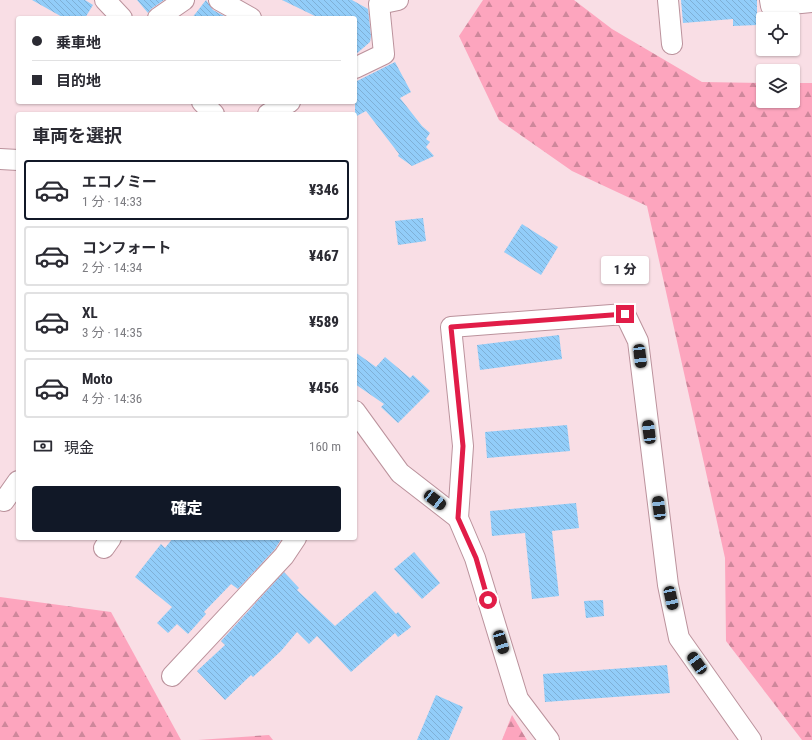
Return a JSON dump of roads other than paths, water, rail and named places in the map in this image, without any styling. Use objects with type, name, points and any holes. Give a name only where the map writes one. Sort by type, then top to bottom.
[{"type":"street","points":[[105,0],[120,16]]},
{"type":"street","points":[[161,16],[184,0]]},
{"type":"street","points":[[219,0],[247,16]]},
{"type":"street","points":[[668,0],[672,44]]},
{"type":"street","points":[[770,0],[771,6],[812,2]]},
{"type":"street","points":[[357,67],[384,54],[383,1]]},
{"type":"street","points":[[204,104],[212,112]]},
{"type":"street","points":[[272,112],[286,104]]},
{"type":"street","points":[[0,159],[16,160]]},
{"type":"street","points":[[458,518],[463,446],[451,327],[625,314],[638,341],[668,585],[679,638],[751,740]]},
{"type":"street","points":[[357,414],[400,473],[458,518],[476,558],[518,699],[549,740]]},
{"type":"street","points":[[4,502],[16,484]]},
{"type":"street","points":[[172,676],[284,556],[295,540]]}]
